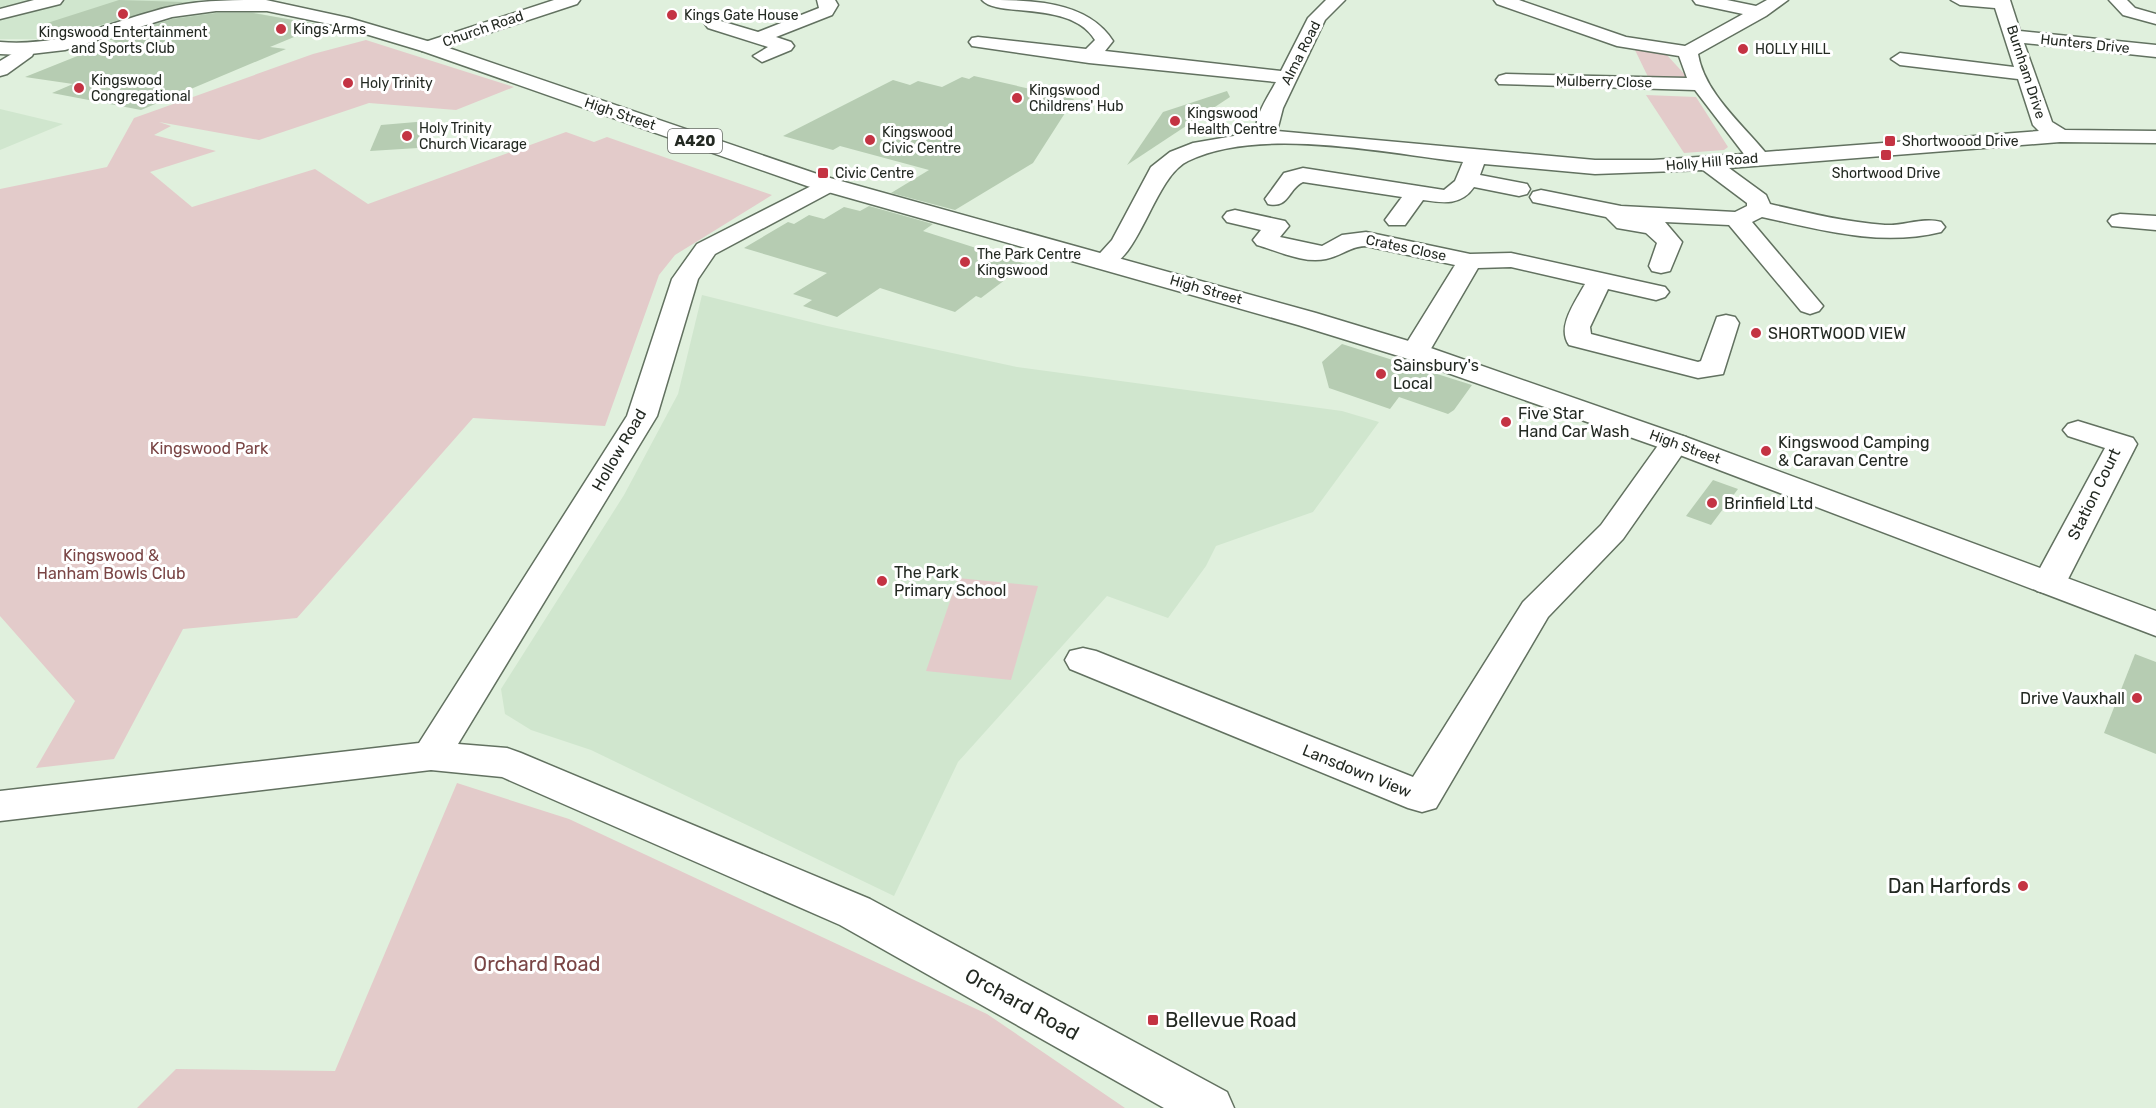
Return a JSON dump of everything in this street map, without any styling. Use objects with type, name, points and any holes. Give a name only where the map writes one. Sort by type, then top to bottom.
[{"type":"street","points":[[0,14],[54,0]]},
{"type":"street","name":"High Street","points":[[242,0],[343,22],[428,47],[762,165],[827,185],[1415,352],[1675,443],[2156,624]]},
{"type":"street","name":"Church Road","points":[[428,47],[571,0]]},
{"type":"street","points":[[714,24],[760,47],[826,11],[829,5],[826,0]]},
{"type":"street","points":[[991,0],[1072,12],[1083,16],[1102,33],[1104,41],[1089,57]]},
{"type":"street","points":[[1072,12],[1089,0]]},
{"type":"street","name":"Alma Road","points":[[1269,137],[1266,128],[1269,118],[1317,18],[1336,0]]},
{"type":"street","points":[[1702,0],[1760,12]]},
{"type":"street","points":[[1513,1],[1623,42],[1688,52],[1779,0]]},
{"type":"street","points":[[1960,0],[2002,2]]},
{"type":"street","points":[[2118,0],[2119,5],[2130,13],[2156,19]]},
{"type":"street","name":"Burnham Drive","points":[[2002,2],[2043,125],[2060,136]]},
{"type":"street","name":"A420","points":[[0,48],[25,52],[76,42],[206,3],[264,6]]},
{"type":"street","points":[[510,4],[540,10]]},
{"type":"street","name":"Hunters Drive","points":[[2014,36],[2156,51]]},
{"type":"street","points":[[978,42],[1089,57],[1288,78]]},
{"type":"street","points":[[0,70],[25,52]]},
{"type":"street","points":[[1688,52],[1687,61],[1701,84],[1759,158]]},
{"type":"street","points":[[1900,59],[2025,74]]},
{"type":"street","name":"Mulberry Close","points":[[1506,80],[1701,84]]},
{"type":"street","name":"Holly Hill Road","points":[[1269,137],[1315,139],[1475,157],[1595,167],[1653,167],[2060,136],[2156,137]]},
{"type":"street","points":[[1104,262],[1122,243],[1159,172],[1178,157],[1201,148],[1269,137]]},
{"type":"street","points":[[1276,199],[1292,178],[1304,175],[1446,197],[1456,194],[1466,185],[1475,157]]},
{"type":"street","points":[[1708,163],[1758,201],[1741,226],[1810,306]]},
{"type":"street","points":[[1468,179],[1519,189]]},
{"type":"street","name":"Hollow Road","points":[[431,756],[642,416],[685,279],[706,249],[827,185]]},
{"type":"street","points":[[1397,220],[1416,194]]},
{"type":"street","points":[[1543,207],[1594,226],[1608,226],[1621,217],[1641,213],[1670,242],[1661,266]]},
{"type":"street","points":[[1650,220],[1749,214],[1851,229],[1889,232],[1909,229],[1933,237]]},
{"type":"street","name":"Crates Close","points":[[1234,217],[1277,226],[1264,240],[1321,253],[1333,250],[1349,238],[1366,239],[1470,261],[1511,260],[1656,292]]},
{"type":"street","points":[[2138,222],[2156,245]]},
{"type":"street","name":"Crates Close","points":[[1415,352],[1470,261]]},
{"type":"street","points":[[1599,280],[1576,327],[1578,339],[1602,348],[1698,370],[1713,369],[1726,323]]},
{"type":"street","name":"Station Court","points":[[2049,583],[2122,444],[2078,430]]},
{"type":"street","name":"Lansdown View","points":[[1083,660],[1422,797],[1535,610],[1563,579],[1612,532],[1675,443]]},
{"type":"street","name":"Orchard Road","points":[[0,806],[431,756],[507,763],[855,912],[1210,1108]]},
{"type":"shaded area","points":[[0,0],[194,0],[280,18],[197,51],[88,34],[49,39],[0,39]]},
{"type":"shaded area","points":[[0,109],[63,124],[0,150]]},
{"type":"shaded area","name":"The Park Primary School","points":[[702,295],[827,326],[1017,367],[1342,411],[1379,422],[1313,512],[1216,546],[1206,566],[1168,618],[1107,596],[958,762],[894,896],[591,750],[531,730],[505,714],[501,689],[624,495],[678,394]]},
{"type":"green space","name":"Kingswood Park","points":[[366,40],[514,87],[456,110],[369,103],[259,140],[159,122],[171,126],[154,135],[216,151],[150,172],[192,207],[315,169],[368,204],[566,132],[594,142],[607,137],[772,195],[675,255],[659,275],[605,426],[473,418],[297,618],[183,629],[114,759],[36,768],[75,701],[0,616],[0,189],[107,167],[134,118],[313,54]]},
{"type":"green space","points":[[1634,48],[1666,54],[1687,77],[1650,81]]},
{"type":"green space","points":[[1646,95],[1696,97],[1728,147],[1724,150],[1684,153]]},
{"type":"green space","points":[[958,578],[1038,586],[1011,680],[926,671]]},
{"type":"green space","name":"Orchard Road","points":[[457,783],[569,819],[987,1014],[1125,1108],[137,1108],[176,1069],[335,1071]]},
{"type":"building","points":[[119,0],[185,2],[75,32],[41,25]]},
{"type":"building","points":[[216,13],[253,13],[323,25],[270,47],[286,49],[141,110],[52,93],[73,84],[25,77],[115,41],[107,39],[172,19]]},
{"type":"building","points":[[974,76],[1074,99],[1033,163],[955,210],[891,193],[929,170],[840,146],[833,150],[783,136],[893,80],[910,85],[918,81],[942,87],[962,77],[969,79]]},
{"type":"building","name":"Kingswood Health Centre","points":[[1227,91],[1230,97],[1127,165],[1163,112]]},
{"type":"building","name":"Holy Trinity Church Vicarage","points":[[428,121],[418,148],[370,151],[381,125]]},
{"type":"building","name":"The Park Centre Kingswood","points":[[869,206],[933,224],[923,231],[1026,264],[981,298],[976,296],[955,312],[880,288],[837,317],[803,306],[812,300],[793,294],[827,273],[744,248],[788,222],[794,224],[809,215],[824,219],[844,207],[860,211]]},
{"type":"building","name":"Sainsbury's Local","points":[[1342,344],[1472,385],[1454,410],[1448,414],[1399,397],[1390,409],[1329,388],[1322,362]]},
{"type":"building","name":"Brinfield Ltd","points":[[1713,480],[1738,489],[1711,525],[1686,516]]},
{"type":"building","name":"Drive Vauxhall","points":[[2135,654],[2156,662],[2156,754],[2104,733]]},
{"type":"place","name":"Kingswood Entertainment and Sports Club","points":[[123,14]]},
{"type":"place","name":"Kings Gate House","points":[[672,15]]},
{"type":"place","name":"Kings Arms","points":[[281,29]]},
{"type":"place","name":"HOLLY HILL","points":[[1743,49]]},
{"type":"place","name":"Holy Trinity","points":[[348,83]]},
{"type":"place","name":"Kingswood Congregational","points":[[79,88]]},
{"type":"place","name":"Kingswood Childrens' Hub","points":[[1017,98]]},
{"type":"place","name":"Kingswood Health Centre","points":[[1175,121]]},
{"type":"place","name":"Holy Trinity Church Vicarage","points":[[407,136]]},
{"type":"place","name":"Kingswood Civic Centre","points":[[870,140]]},
{"type":"place","name":"Shortwoood Drive","points":[[1890,141]]},
{"type":"place","name":"Shortwood Drive","points":[[1886,155]]},
{"type":"place","name":"Civic Centre","points":[[823,173]]},
{"type":"place","name":"The Park Centre Kingswood","points":[[965,262]]},
{"type":"place","name":"SHORTWOOD VIEW","points":[[1756,333]]},
{"type":"place","name":"Sainsbury's Local","points":[[1381,374]]},
{"type":"place","name":"Five Star Hand Car Wash","points":[[1506,422]]},
{"type":"place","name":"Kingswood Camping & Caravan Centre","points":[[1766,451]]},
{"type":"place","name":"Brinfield Ltd","points":[[1712,503]]},
{"type":"place","name":"The Park Primary School","points":[[882,581]]},
{"type":"place","name":"Drive Vauxhall","points":[[2137,698]]},
{"type":"place","name":"Dan Harfords","points":[[2023,886]]},
{"type":"place","name":"Bellevue Road","points":[[1153,1020]]},
{"type":"park label","name":"Kingswood & Hanham Bowls Club","points":[[111,564]]}]
